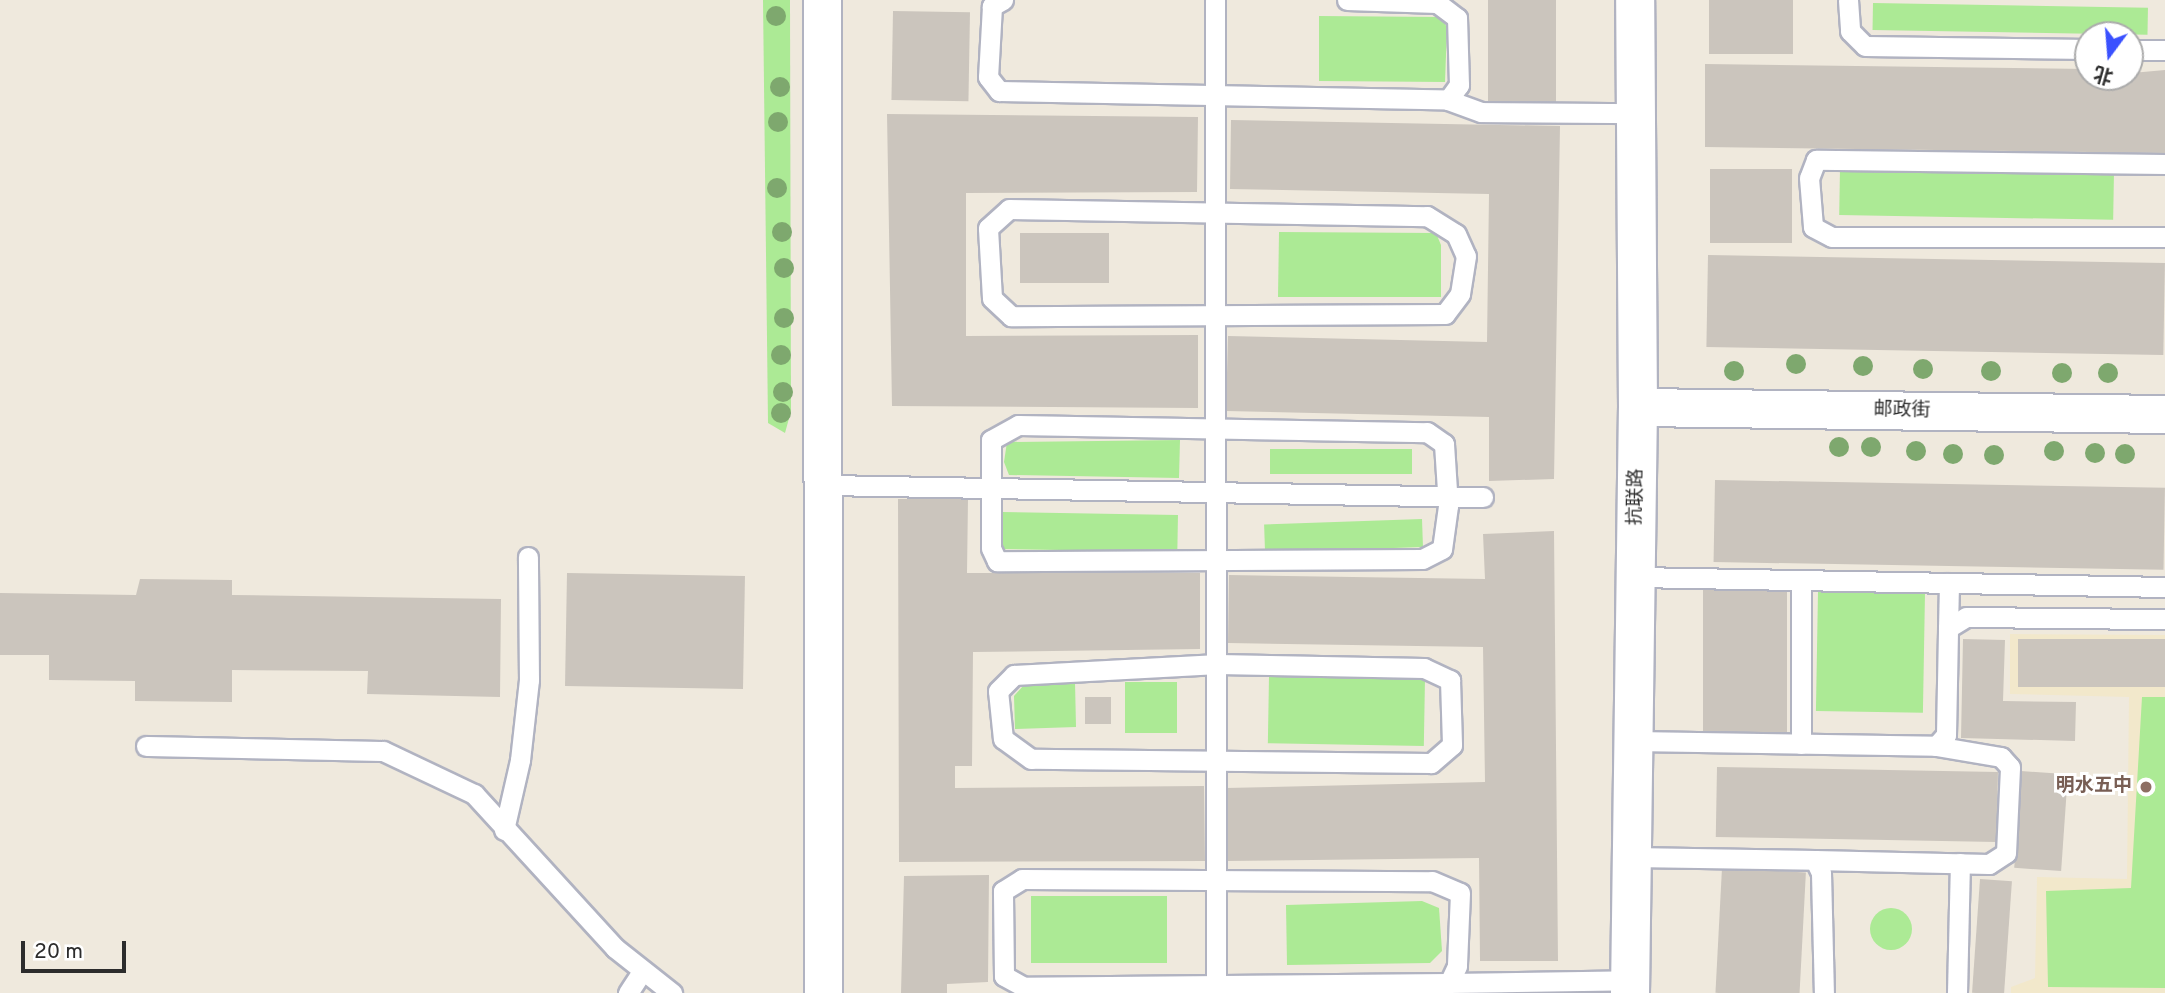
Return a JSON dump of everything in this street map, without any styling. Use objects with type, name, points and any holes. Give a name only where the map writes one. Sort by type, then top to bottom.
[{"type":"street","points":[[822,0],[826,485],[824,993]]},
{"type":"street","name":"抗联路","points":[[1630,986],[1638,408],[1635,0]]},
{"type":"street","name":"邮政街","points":[[1638,408],[2165,414]]},
{"type":"lane","points":[[1003,0],[992,6],[988,77],[999,91],[1448,100],[1481,112],[1635,113]]},
{"type":"lane","points":[[1215,0],[1220,760],[1216,991]]},
{"type":"lane","points":[[1347,0],[1437,3],[1457,18],[1459,85],[1448,100]]},
{"type":"lane","points":[[1848,0],[1850,31],[1865,46],[2074,49]]},
{"type":"lane","points":[[2144,50],[2165,50]]},
{"type":"lane","points":[[2165,164],[1816,160],[1809,178],[1813,227],[1832,237],[2165,237]]},
{"type":"lane","points":[[1009,209],[1427,216],[1456,234],[1466,256],[1460,294],[1445,314],[1215,315],[1011,316],[992,298],[988,228],[1009,209]]},
{"type":"lane","points":[[1018,425],[1427,432],[1444,444],[1447,496],[1442,549],[1422,559],[997,561],[990,548],[990,488],[991,440],[1018,425]]},
{"type":"lane","points":[[826,485],[1483,497]]},
{"type":"lane","points":[[504,830],[520,760],[528,680],[528,557]]},
{"type":"lane","points":[[1636,577],[2165,587]]},
{"type":"lane","points":[[1801,580],[1801,744]]},
{"type":"lane","points":[[1936,746],[1946,735],[1949,583]]},
{"type":"lane","points":[[1948,628],[1966,617],[2165,619]]},
{"type":"lane","points":[[1218,664],[1424,668],[1450,680],[1452,745],[1432,763],[1220,760],[1031,759],[1003,739],[998,691],[1014,675],[1218,664]]},
{"type":"lane","points":[[1632,857],[1989,864],[2006,853],[2010,767],[2001,757],[1936,746],[1634,741]]},
{"type":"lane","points":[[146,746],[383,751],[474,794],[504,830],[615,948],[672,993]]},
{"type":"lane","points":[[1815,860],[1821,873],[1824,993]]},
{"type":"lane","points":[[1956,993],[1960,863]]},
{"type":"lane","points":[[1449,983],[1457,966],[1460,893],[1432,881],[1022,878],[1003,891],[1004,976],[1024,987],[1216,991],[1449,983],[1630,986]]},
{"type":"lane","points":[[628,993],[643,970]]},
{"type":"shaded area","name":"明水五中","points":[[2010,634],[2165,635],[2165,993],[2011,993],[2011,987],[2035,978],[2037,877],[2127,879],[2129,697],[2010,694]]},
{"type":"green space","points":[[763,0],[790,0],[791,411],[785,433],[768,423]]},
{"type":"green space","points":[[1873,3],[2148,8],[2147,35],[2144,35],[2144,21],[2074,21],[2074,34],[1873,30]]},
{"type":"green space","points":[[1319,16],[1440,17],[1447,27],[1445,82],[1319,81]]},
{"type":"green space","points":[[1840,169],[2114,174],[2113,220],[1839,215]]},
{"type":"green space","points":[[1279,232],[1436,233],[1441,245],[1441,297],[1278,297]]},
{"type":"green space","points":[[1180,440],[1179,478],[1009,475],[1004,462],[1007,442]]},
{"type":"green space","points":[[1270,449],[1412,449],[1412,474],[1270,474]]},
{"type":"green space","points":[[1002,512],[1178,515],[1177,552],[1001,549]]},
{"type":"green space","points":[[1422,519],[1423,547],[1265,552],[1264,525]]},
{"type":"green space","points":[[1818,592],[1925,594],[1923,713],[1816,711]]},
{"type":"green space","points":[[1269,675],[1425,678],[1424,746],[1268,743]]},
{"type":"green space","points":[[1075,682],[1076,727],[1015,729],[1014,696],[1023,686]]},
{"type":"green space","points":[[1125,682],[1177,682],[1177,733],[1125,733]]},
{"type":"green space","points":[[2142,697],[2165,697],[2165,988],[2048,987],[2046,891],[2131,888]]},
{"type":"green space","points":[[1031,896],[1167,896],[1167,963],[1031,963]]},
{"type":"green space","points":[[1422,901],[1439,908],[1442,951],[1430,963],[1287,965],[1286,905]]},
{"type":"green space","points":[[1891,908],[1906,914],[1912,929],[1906,944],[1891,950],[1876,944],[1870,929],[1876,914]]},
{"type":"building","points":[[1488,0],[1556,0],[1556,102],[1488,102]]},
{"type":"building","points":[[1709,0],[1793,0],[1793,54],[1709,54]]},
{"type":"building","points":[[893,11],[970,12],[968,101],[891,100]]},
{"type":"building","points":[[1705,64],[2074,69],[2074,91],[2144,91],[2144,72],[2165,70],[2165,153],[1705,147]]},
{"type":"building","points":[[887,114],[1198,117],[1197,192],[966,193],[966,336],[1198,335],[1198,408],[892,406]]},
{"type":"building","points":[[1231,120],[1560,126],[1554,479],[1489,481],[1489,417],[1226,411],[1228,336],[1487,342],[1489,194],[1230,189]]},
{"type":"building","points":[[1710,169],[1792,169],[1792,243],[1710,243]]},
{"type":"building","points":[[1020,233],[1109,233],[1109,283],[1020,283]]},
{"type":"building","points":[[1708,255],[2165,263],[2163,355],[1706,347]]},
{"type":"building","points":[[1715,480],[2165,488],[2164,570],[1714,562]]},
{"type":"building","points":[[898,499],[968,499],[967,573],[1200,573],[1200,649],[973,652],[972,766],[955,766],[955,788],[1204,786],[1205,861],[899,862]]},
{"type":"building","points":[[1554,531],[1558,961],[1480,961],[1479,858],[1227,861],[1226,788],[1485,782],[1483,647],[1228,643],[1229,575],[1485,579],[1483,534]]},
{"type":"building","points":[[567,573],[745,576],[743,689],[565,686]]},
{"type":"building","points":[[140,579],[232,580],[232,595],[501,599],[500,697],[367,694],[368,671],[232,670],[232,702],[135,701],[135,681],[49,680],[49,655],[0,655],[0,593],[136,595]]},
{"type":"building","points":[[1703,588],[1787,588],[1787,737],[1703,737]]},
{"type":"building","points":[[1963,639],[2005,640],[2003,701],[2076,702],[2075,741],[1961,738]]},
{"type":"building","points":[[2018,639],[2165,639],[2165,687],[2018,687]]},
{"type":"building","points":[[1085,697],[1111,697],[1111,724],[1085,724]]},
{"type":"building","points":[[1717,767],[1998,772],[1997,842],[1716,837]]},
{"type":"building","points":[[2021,771],[2068,774],[2061,871],[2014,868]]},
{"type":"building","points":[[1722,868],[1806,872],[1800,993],[1715,993]]},
{"type":"building","points":[[989,875],[988,982],[947,984],[947,993],[901,993],[904,876]]},
{"type":"building","points":[[1980,879],[2012,881],[2004,993],[1972,993]]},
{"type":"place","name":"明水五中","points":[[2146,787]]}]
